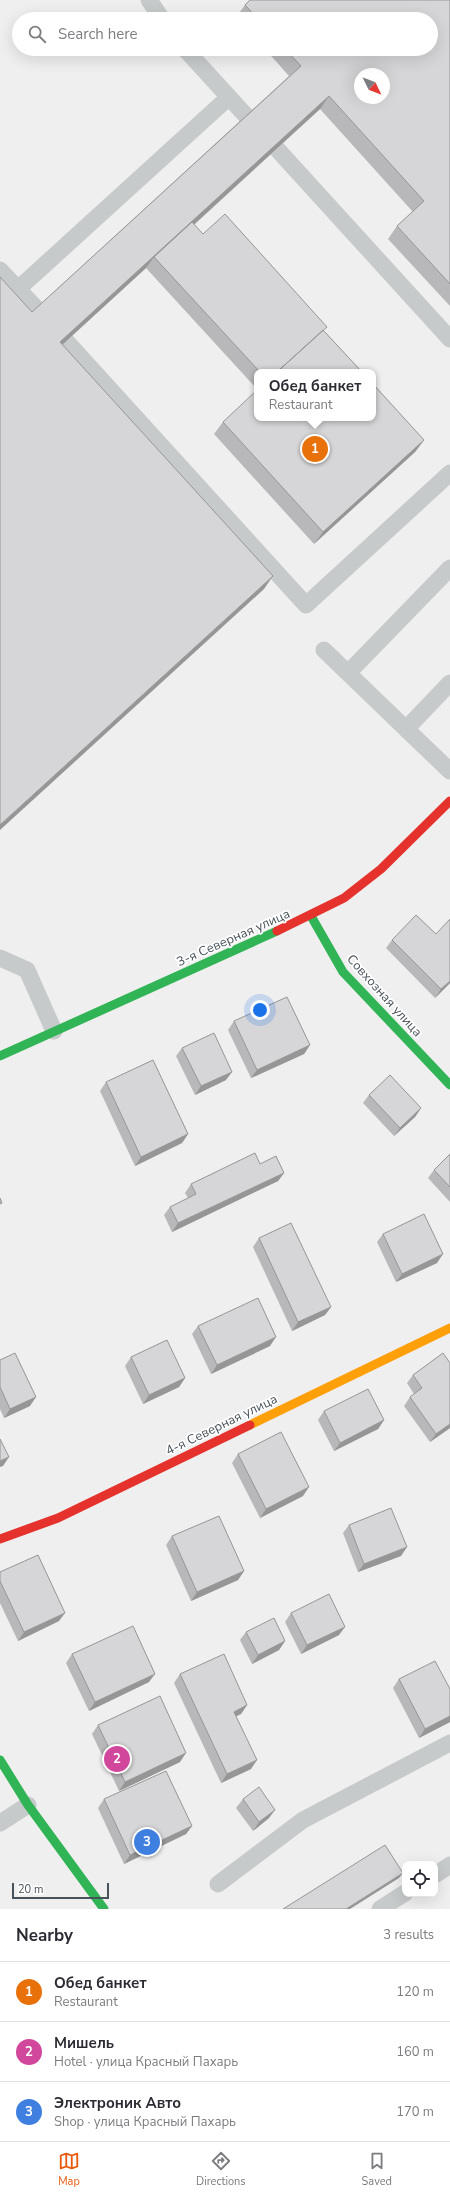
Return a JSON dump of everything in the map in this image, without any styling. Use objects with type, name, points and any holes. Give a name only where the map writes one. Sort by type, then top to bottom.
[{"type":"main road","name":"3-я Северная улица","points":[[0,1056],[311,916],[344,898],[381,869],[450,801]]},
{"type":"main road","name":"Совхозная улица","points":[[311,916],[344,972],[450,1085]]},
{"type":"main road","name":"4-я Северная улица","points":[[0,1538],[58,1518],[450,1328]]},
{"type":"main road","points":[[0,1760],[28,1805],[104,1909]]},
{"type":"lane","points":[[149,0],[157,12]]},
{"type":"lane","points":[[191,56],[248,118]]},
{"type":"lane","points":[[18,289],[229,97]]},
{"type":"lane","points":[[277,149],[450,339]]},
{"type":"lane","points":[[0,270],[38,310]]},
{"type":"lane","points":[[66,341],[306,605],[450,473]]},
{"type":"lane","points":[[348,674],[450,568]]},
{"type":"lane","points":[[324,650],[450,771]]},
{"type":"lane","points":[[406,729],[450,683]]},
{"type":"lane","points":[[0,958],[27,970],[54,1032]]},
{"type":"lane","points":[[218,1884],[303,1820],[450,1742]]},
{"type":"lane","points":[[0,1823],[28,1805]]},
{"type":"lane","points":[[438,1873],[450,1865]]},
{"type":"lane","points":[[380,1909],[402,1895]]},
{"type":"building","points":[[250,0],[450,0],[450,284],[397,226],[424,201],[329,96],[60,342],[273,576],[0,825],[0,277],[32,312],[301,66],[292,56],[438,56],[438,12],[252,12],[245,5]]},
{"type":"building","points":[[225,214],[327,327],[280,369],[257,369],[154,257],[192,222],[203,234]]},
{"type":"building","points":[[323,330],[359,369],[280,369]]},
{"type":"building","points":[[376,387],[424,440],[323,532],[223,422],[254,393],[254,421],[376,421]]},
{"type":"building","points":[[416,915],[436,934],[450,919],[450,981],[441,989],[392,940]]},
{"type":"building","points":[[287,997],[310,1045],[257,1070],[234,1021]]},
{"type":"building","points":[[214,1033],[232,1072],[201,1086],[182,1048]]},
{"type":"building","points":[[153,1060],[188,1134],[141,1157],[106,1082]]},
{"type":"building","points":[[390,1075],[421,1108],[400,1128],[369,1095]]},
{"type":"building","points":[[255,1153],[260,1164],[276,1156],[284,1173],[178,1223],[170,1207],[196,1194],[191,1184]]},
{"type":"building","points":[[450,1154],[450,1187],[434,1170]]},
{"type":"building","points":[[424,1214],[443,1254],[402,1274],[383,1234]]},
{"type":"building","points":[[291,1223],[331,1307],[298,1322],[259,1238]]},
{"type":"building","points":[[258,1298],[276,1337],[217,1365],[198,1326]]},
{"type":"building","points":[[167,1340],[185,1378],[149,1395],[131,1357]]},
{"type":"building","points":[[15,1353],[36,1397],[10,1409],[0,1387],[0,1360]]},
{"type":"building","points":[[443,1353],[450,1363],[450,1424],[436,1434],[410,1397],[422,1388],[413,1375]]},
{"type":"building","points":[[368,1389],[384,1420],[340,1443],[324,1411]]},
{"type":"building","points":[[281,1432],[309,1487],[266,1509],[238,1454]]},
{"type":"building","points":[[0,1439],[9,1457],[0,1461]]},
{"type":"building","points":[[391,1508],[407,1547],[364,1564],[349,1525]]},
{"type":"building","points":[[219,1516],[244,1571],[197,1592],[172,1536]]},
{"type":"building","points":[[38,1555],[65,1613],[24,1632],[0,1581],[0,1572]]},
{"type":"building","points":[[329,1594],[345,1627],[307,1645],[291,1613]]},
{"type":"building","points":[[274,1618],[285,1641],[258,1655],[246,1632]]},
{"type":"building","points":[[133,1626],[155,1674],[95,1702],[72,1654]]},
{"type":"building","points":[[224,1654],[247,1705],[234,1712],[257,1760],[227,1774],[180,1674]]},
{"type":"building","points":[[435,1661],[450,1689],[450,1716],[425,1729],[399,1679]]},
{"type":"building","points":[[160,1696],[186,1753],[125,1782],[98,1725]]},
{"type":"building","points":[[166,1771],[192,1826],[130,1855],[104,1799]]},
{"type":"building","points":[[259,1787],[275,1810],[259,1822],[243,1799]]},
{"type":"building","points":[[385,1845],[402,1871],[402,1874],[346,1909],[283,1909]]},
{"type":"traffic: fast","points":[[311,916],[343,972],[450,1085]]},
{"type":"traffic: fast","points":[[0,1056],[277,931]]},
{"type":"traffic: fast","points":[[0,1760],[28,1805],[104,1909]]},
{"type":"traffic: slow","points":[[250,1425],[450,1328]]},
{"type":"traffic: jam","points":[[277,931],[344,898],[381,869],[450,801]]},
{"type":"traffic: jam","points":[[0,1539],[58,1518],[250,1425]]},
{"type":"place","name":"Обед банкет","points":[[315,449]]},
{"type":"place","name":"Мишель","points":[[117,1759]]},
{"type":"place","name":"Электроник Авто","points":[[147,1842]]}]
